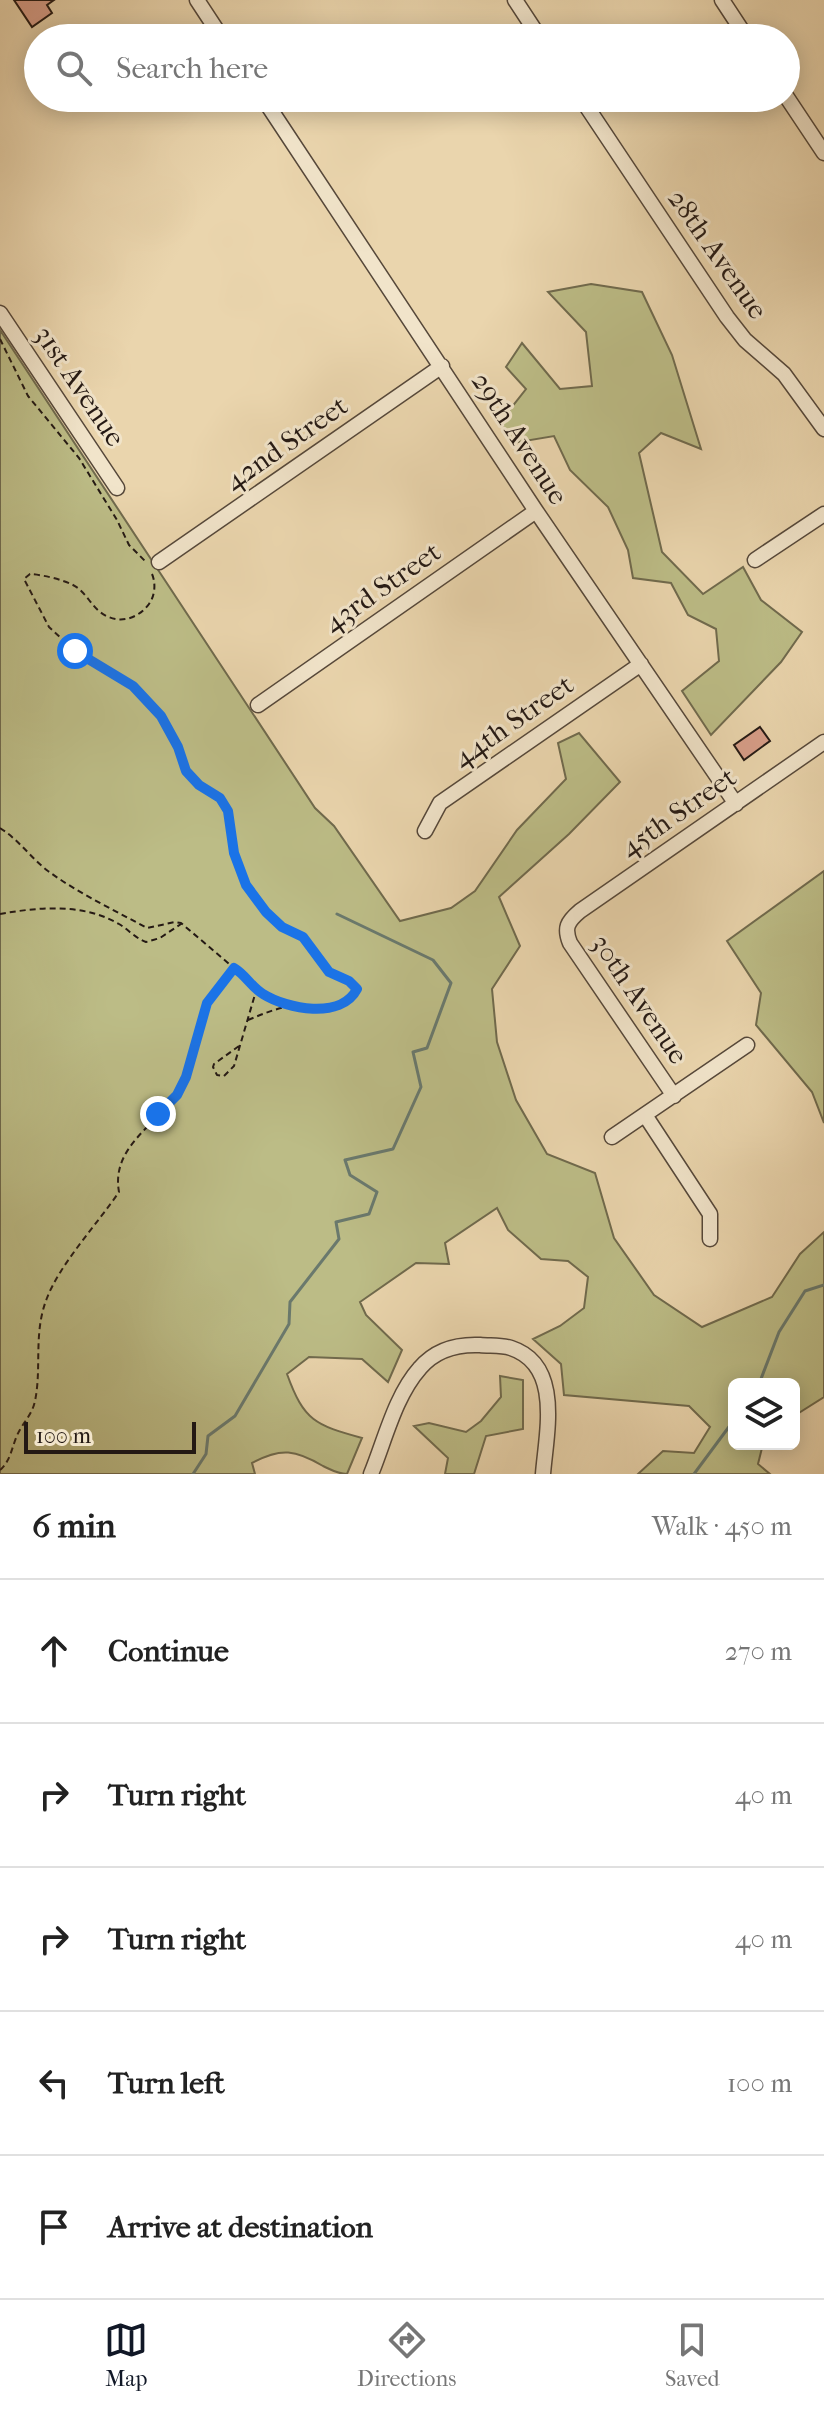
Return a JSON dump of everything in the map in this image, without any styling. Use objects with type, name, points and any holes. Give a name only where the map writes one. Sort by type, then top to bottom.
[{"type":"street","points":[[197,0],[213,24]]},
{"type":"street","points":[[515,0],[531,24]]},
{"type":"street","points":[[722,0],[738,24]]},
{"type":"street","name":"29th Avenue","points":[[272,112],[536,511],[736,804]]},
{"type":"street","name":"28th Avenue","points":[[590,112],[727,317],[745,340],[784,374],[824,429]]},
{"type":"street","points":[[797,112],[824,153]]},
{"type":"street","name":"31st Avenue","points":[[0,313],[117,488]]},
{"type":"street","name":"42nd Street","points":[[152,565],[442,366]]},
{"type":"street","name":"43rd Street","points":[[258,705],[536,511]]},
{"type":"street","points":[[755,560],[824,514]]},
{"type":"street","name":"44th Street","points":[[425,831],[440,803],[641,664]]},
{"type":"street","name":"45th Street","points":[[566,930],[571,918],[580,911],[824,742]]},
{"type":"street","name":"30th Avenue","points":[[566,930],[570,943],[674,1096]]},
{"type":"street","points":[[612,1137],[747,1045]]},
{"type":"street","points":[[645,1115],[710,1214],[710,1239]]},
{"type":"street","points":[[371,1474],[399,1404],[417,1371],[446,1349],[471,1345],[515,1349],[540,1371],[547,1395],[543,1474]]},
{"type":"path","points":[[0,339],[28,396],[79,458],[129,545],[152,565],[155,579],[153,599],[142,612],[128,620],[100,612],[72,584],[30,574],[24,579],[49,627],[75,651],[133,686],[161,716],[178,747],[186,771],[199,785],[220,798],[228,811],[234,853],[246,885],[282,927],[303,937],[329,972],[349,981],[357,989],[352,998],[337,1005],[318,1008],[288,1006],[248,1020]]},
{"type":"path","points":[[0,828],[26,848],[45,869],[147,928],[181,923],[244,973],[256,989],[288,1006]]},
{"type":"path","points":[[0,914],[37,907],[85,912],[118,924],[146,942],[160,938],[181,923]]},
{"type":"path","points":[[0,1470],[8,1462],[17,1435],[30,1417],[35,1399],[36,1349],[47,1298],[59,1275],[119,1192],[121,1168],[134,1138],[177,1095],[186,1077],[207,1003],[234,968]]},
{"type":"path","points":[[239,1046],[214,1064],[217,1075],[224,1076],[234,1066],[256,989]]},
{"type":"green space","points":[[591,284],[642,292],[672,355],[701,449],[661,433],[639,453],[662,552],[703,594],[743,567],[761,600],[802,632],[781,662],[711,735],[682,691],[719,661],[716,629],[688,615],[671,583],[633,578],[628,550],[608,507],[570,470],[554,436],[513,443],[500,422],[526,389],[506,367],[522,343],[560,389],[592,386],[586,332],[548,292]]},
{"type":"green space","points":[[0,330],[315,808],[334,826],[400,921],[451,908],[475,891],[517,830],[566,779],[558,743],[579,733],[620,782],[569,834],[499,897],[520,946],[492,989],[497,1042],[516,1100],[547,1154],[595,1173],[614,1238],[654,1295],[702,1327],[772,1297],[800,1254],[824,1232],[824,1397],[800,1412],[800,1378],[728,1378],[728,1450],[762,1450],[758,1464],[770,1474],[638,1474],[663,1451],[694,1453],[710,1427],[689,1406],[564,1395],[561,1364],[533,1339],[560,1326],[584,1308],[588,1277],[568,1261],[541,1259],[508,1230],[497,1208],[445,1243],[449,1264],[416,1263],[360,1302],[366,1315],[402,1350],[388,1382],[362,1359],[309,1357],[287,1374],[299,1402],[313,1419],[362,1438],[347,1474],[337,1473],[288,1452],[272,1454],[252,1463],[255,1474],[0,1474]]},
{"type":"green space","points":[[824,871],[824,1123],[812,1092],[756,1025],[761,993],[727,941]]},
{"type":"green space","points":[[500,1376],[523,1380],[523,1429],[486,1436],[474,1474],[445,1474],[448,1458],[414,1426],[429,1423],[466,1432],[481,1421],[501,1397]]},
{"type":"building","points":[[14,0],[54,0],[47,5],[52,13],[36,24],[30,24]]},
{"type":"building","points":[[760,727],[770,741],[744,760],[734,745]]},
{"type":"waterway","points":[[193,1474],[206,1454],[208,1436],[235,1416],[289,1324],[290,1302],[339,1239],[336,1222],[369,1214],[377,1192],[350,1175],[345,1160],[393,1149],[421,1087],[413,1052],[427,1048],[451,983],[433,960],[337,914]]},
{"type":"waterway","points":[[761,1378],[779,1332],[805,1291],[824,1285]]},
{"type":"waterway","points":[[694,1474],[728,1428]]},
{"type":"route","points":[[75,651],[133,686],[161,716],[178,747],[186,771],[199,785],[220,798],[228,811],[234,853],[246,885],[282,927],[303,937],[329,972],[349,981],[357,989],[352,998],[337,1005],[318,1008],[288,1006],[261,993],[244,973],[234,968],[207,1003],[186,1077],[177,1095],[158,1114]]}]
